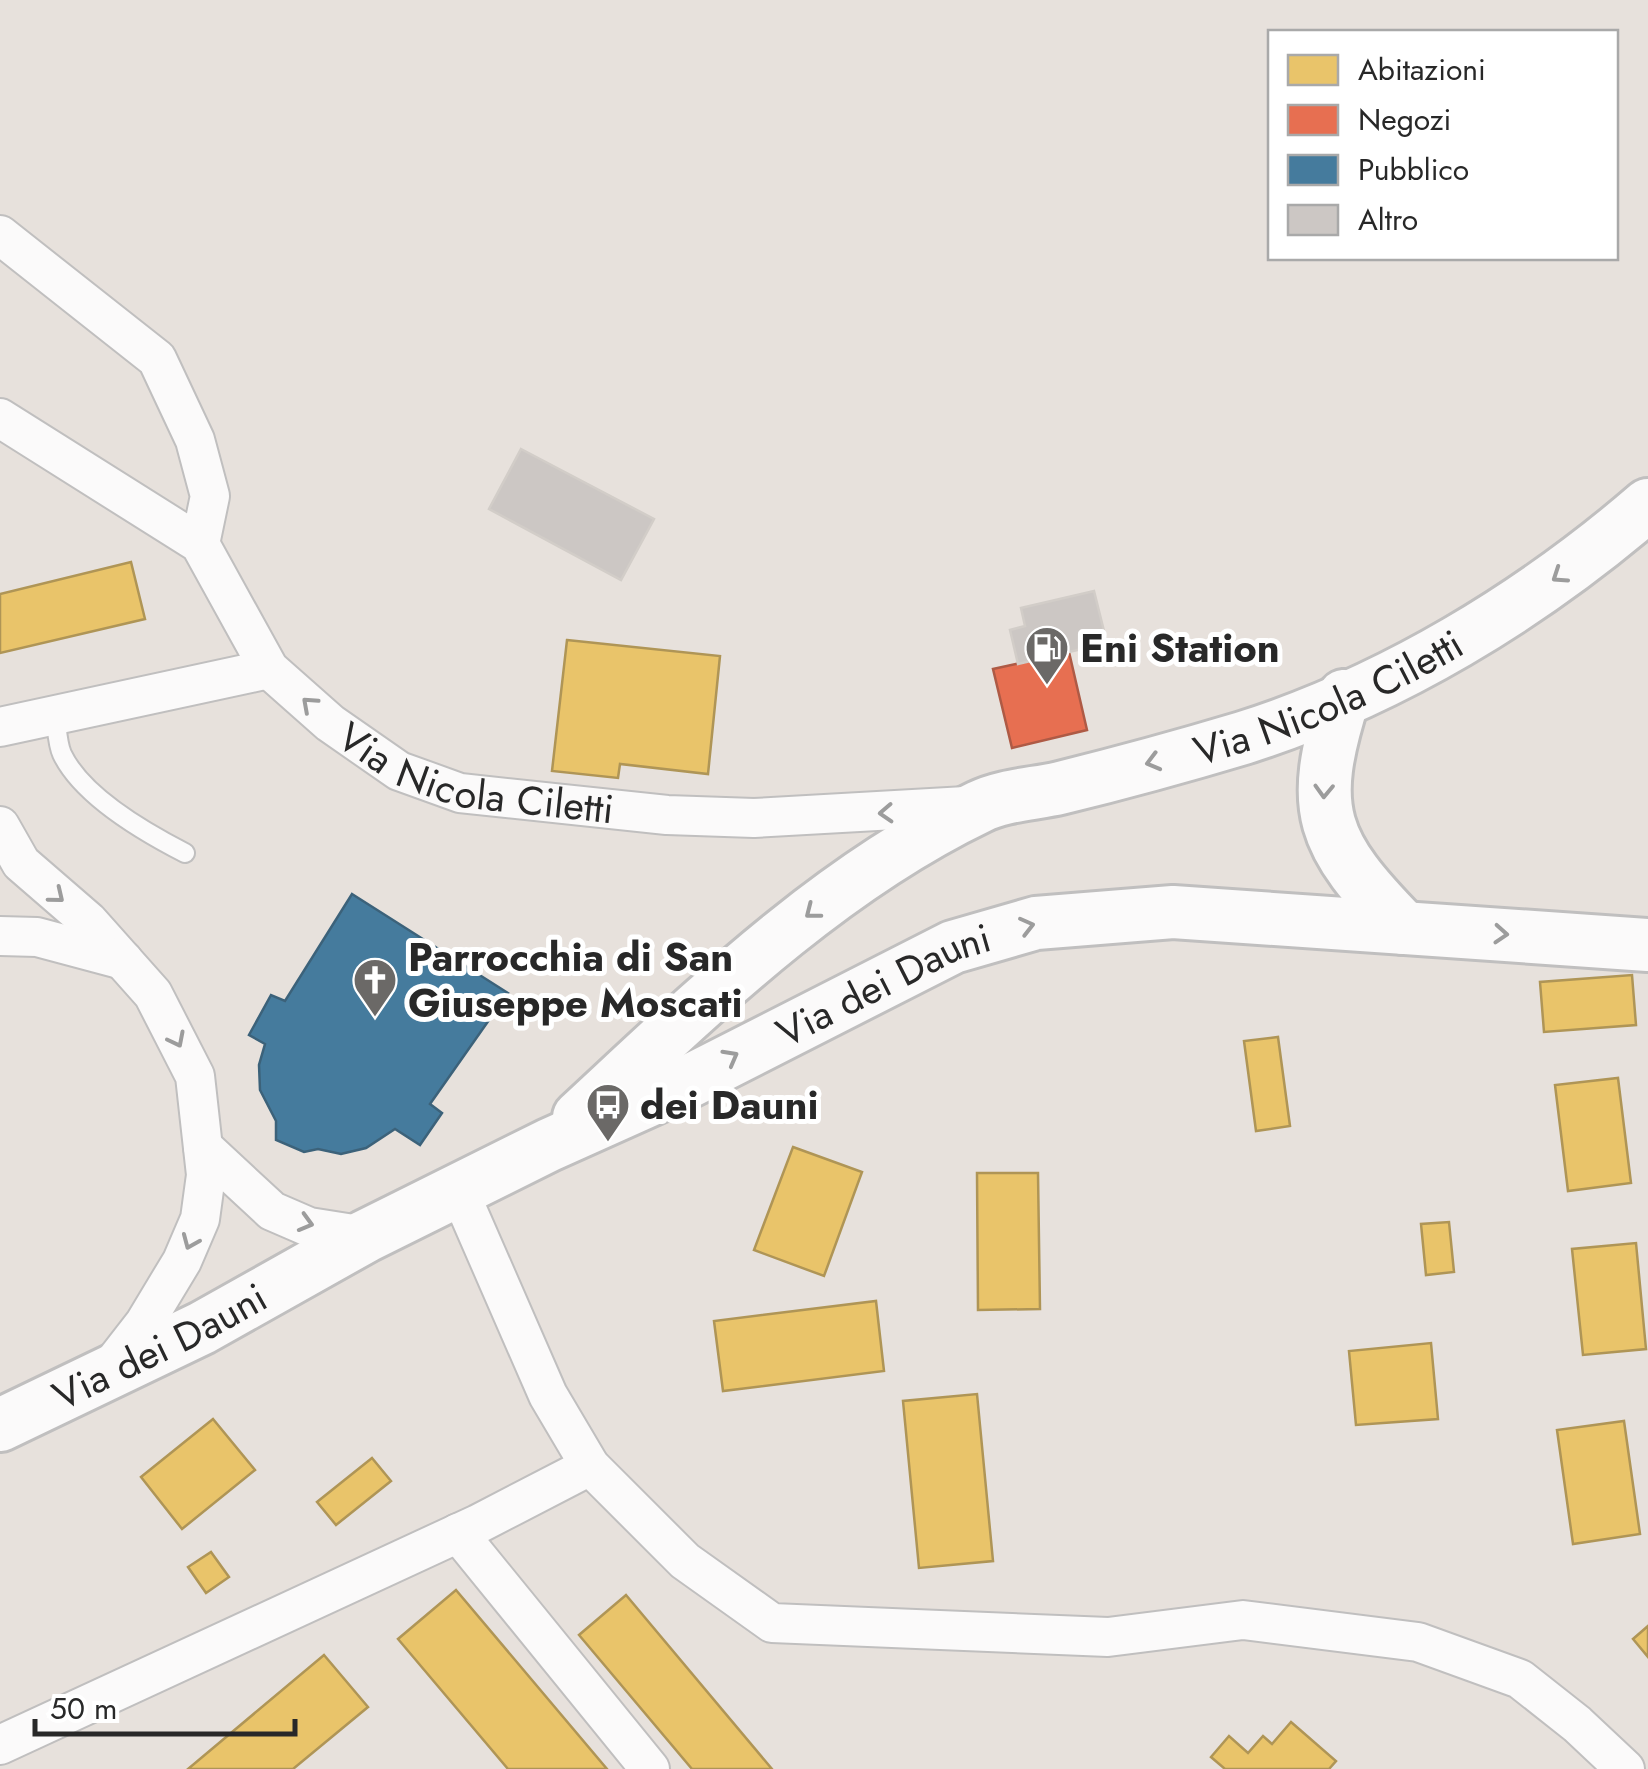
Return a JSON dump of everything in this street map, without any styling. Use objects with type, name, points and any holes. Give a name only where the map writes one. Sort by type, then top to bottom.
[{"type":"main road","name":"Via Nicola Ciletti","points":[[548,1145],[659,1043],[860,874],[983,804],[1246,736],[1344,696],[1490,622],[1591,554],[1644,511]]},
{"type":"main road","points":[[1344,696],[1325,754],[1323,813],[1352,874],[1404,928]]},
{"type":"main road","name":"Via dei Dauni","points":[[0,1425],[202,1328],[366,1236],[548,1145],[676,1088],[953,947],[1036,923],[1173,912],[1404,928],[1638,938]]},
{"type":"street","points":[[0,235],[158,359],[195,440],[210,496],[200,544],[0,418]]},
{"type":"street","name":"Via Nicola Ciletti","points":[[200,544],[269,669],[330,723],[399,771],[460,793],[667,815],[754,818],[983,804]]},
{"type":"street","points":[[4,734],[55,714],[269,669]]},
{"type":"street","points":[[0,826],[21,863],[88,921],[153,994],[196,1076],[206,1175],[200,1219],[182,1261],[144,1324],[108,1370]]},
{"type":"street","points":[[0,936],[37,937],[122,960]]},
{"type":"street","points":[[203,1147],[272,1211],[309,1226],[366,1236]]},
{"type":"street","points":[[459,1191],[548,1395],[590,1466],[684,1561],[772,1623],[1108,1636],[1244,1620],[1418,1642],[1520,1680],[1578,1724],[1625,1769]]},
{"type":"street","points":[[10,1752],[590,1466]]},
{"type":"street","points":[[458,1533],[650,1769]]},
{"type":"lane","points":[[55,714],[62,754],[100,797],[136,828],[185,854]]},
{"type":"building: Abitazioni","points":[[131,562],[145,619],[0,653],[0,594]]},
{"type":"building: Abitazioni","points":[[567,640],[720,656],[708,774],[620,764],[618,778],[552,771]]},
{"type":"building: Abitazioni","points":[[1632,975],[1636,1025],[1544,1032],[1540,982]]},
{"type":"building: Abitazioni","points":[[1278,1037],[1290,1126],[1256,1131],[1244,1041]]},
{"type":"building: Abitazioni","points":[[1618,1078],[1631,1183],[1568,1191],[1555,1085]]},
{"type":"building: Abitazioni","points":[[793,1147],[862,1172],[824,1276],[754,1250]]},
{"type":"building: Abitazioni","points":[[977,1173],[1038,1173],[1040,1309],[978,1310]]},
{"type":"building: Abitazioni","points":[[1449,1222],[1454,1272],[1426,1275],[1421,1224]]},
{"type":"building: Abitazioni","points":[[1636,1243],[1646,1349],[1583,1355],[1572,1249]]},
{"type":"building: Abitazioni","points":[[876,1301],[884,1371],[723,1391],[714,1321]]},
{"type":"building: Abitazioni","points":[[1431,1343],[1438,1419],[1356,1425],[1349,1351]]},
{"type":"building: Abitazioni","points":[[977,1394],[993,1561],[919,1568],[903,1401]]},
{"type":"building: Abitazioni","points":[[213,1419],[255,1470],[182,1529],[141,1477]]},
{"type":"building: Abitazioni","points":[[1624,1421],[1640,1534],[1573,1544],[1557,1430]]},
{"type":"building: Abitazioni","points":[[372,1458],[391,1481],[336,1525],[317,1502]]},
{"type":"building: Abitazioni","points":[[211,1552],[229,1577],[206,1593],[188,1567]]},
{"type":"building: Abitazioni","points":[[456,1590],[607,1769],[508,1769],[398,1639]]},
{"type":"building: Abitazioni","points":[[626,1595],[772,1769],[692,1769],[579,1635]]},
{"type":"building: Abitazioni","points":[[1648,1626],[1648,1657],[1633,1639]]},
{"type":"building: Abitazioni","points":[[324,1655],[368,1707],[293,1769],[188,1769]]},
{"type":"building: Abitazioni","points":[[1291,1722],[1336,1761],[1329,1769],[1225,1769],[1211,1757],[1229,1736],[1248,1753],[1263,1736],[1272,1744]]},
{"type":"building: Negozi","points":[[1069,652],[1087,730],[1012,748],[993,669]]},
{"type":"building: Pubblico","name":"Parrocchia di San Giuseppe Moscati","points":[[352,894],[508,993],[430,1104],[442,1113],[420,1145],[395,1129],[366,1148],[341,1154],[318,1149],[304,1152],[276,1140],[276,1121],[260,1090],[259,1065],[265,1044],[249,1035],[271,995],[285,1001]]},
{"type":"building: Altro","points":[[521,449],[654,519],[621,580],[489,509]]},
{"type":"building: Altro","points":[[1094,591],[1107,643],[1018,664],[1010,630],[1025,626],[1021,608]]},
{"type":"place","name":"Eni Station","points":[[1047,686]]},
{"type":"place","name":"Parrocchia di San Giuseppe Moscati","points":[[375,1018]]},
{"type":"place","name":"dei Dauni","points":[[608,1143]]}]
